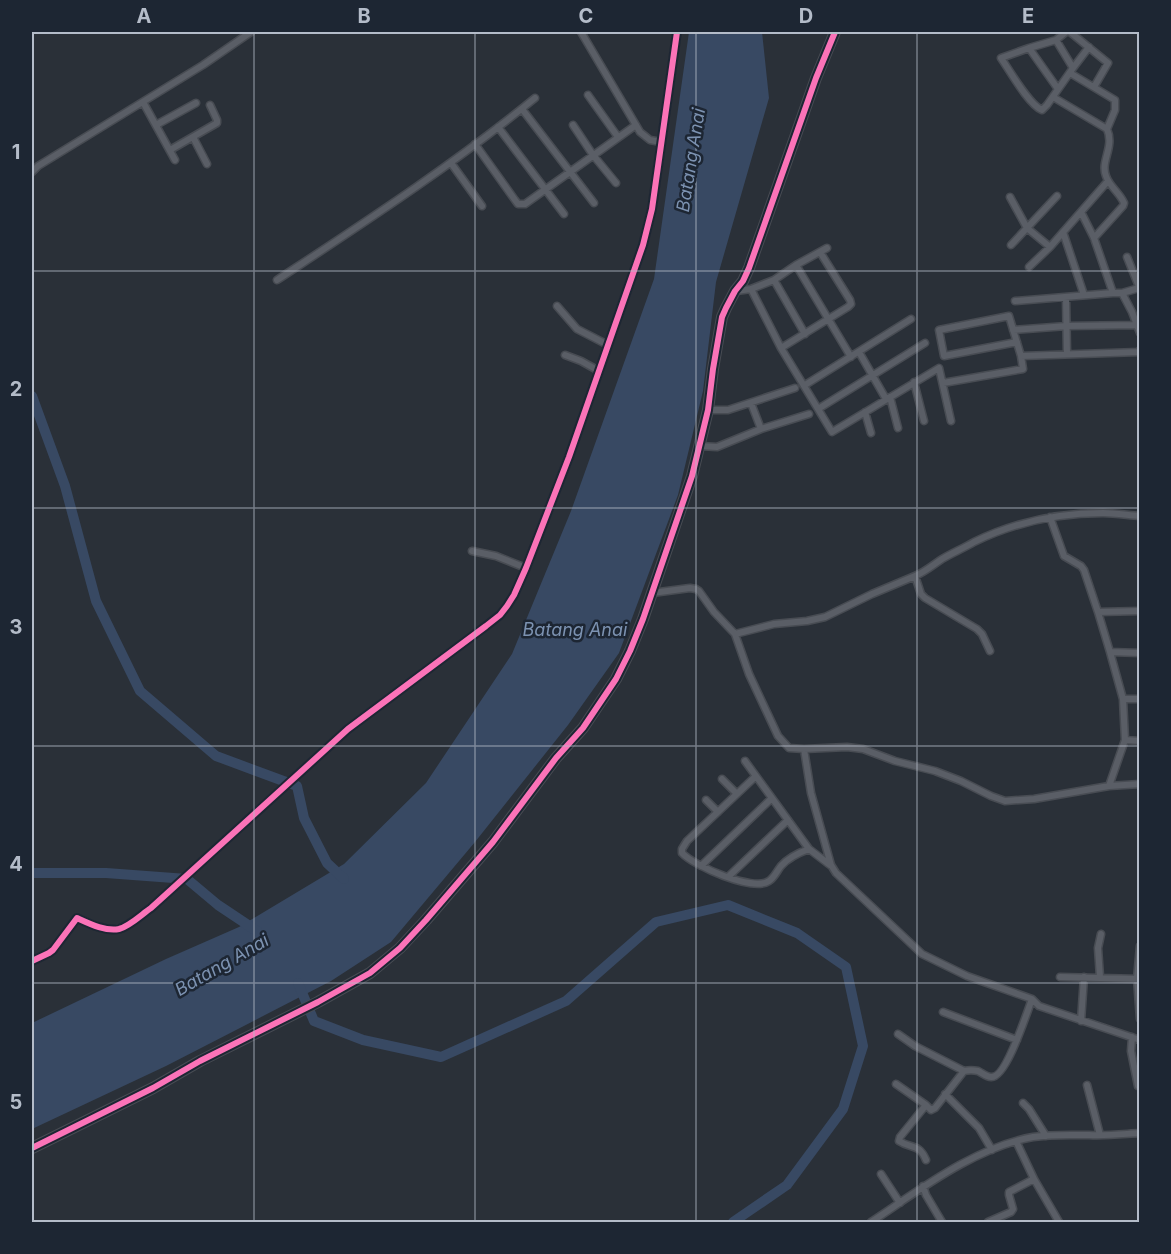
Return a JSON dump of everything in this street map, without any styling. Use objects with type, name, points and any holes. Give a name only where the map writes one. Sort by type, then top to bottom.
[{"type":"street","points":[[32,172],[38,166],[251,32]]},
{"type":"street","points":[[581,32],[644,137],[661,142]]},
{"type":"street","points":[[32,961],[53,950],[77,918],[106,928],[120,928],[152,908],[348,729],[500,615],[514,595],[569,457],[650,218],[677,32]]},
{"type":"street","points":[[32,1148],[153,1088],[370,974],[400,948],[426,920],[493,842],[556,758],[583,728],[616,679],[630,651],[652,593],[700,446],[708,410],[722,317],[735,291],[743,281],[752,260],[816,78],[835,32]]},
{"type":"street","points":[[1089,47],[1042,110],[1032,103],[1001,58],[1056,40],[1068,32],[1089,47],[1108,63],[1094,87]]},
{"type":"street","points":[[1056,40],[1072,71],[1115,100],[1115,111],[1107,129],[1110,140],[1105,171],[1108,181],[1124,203],[1094,238]]},
{"type":"street","points":[[1029,48],[1058,89]]},
{"type":"street","points":[[588,95],[618,137]]},
{"type":"street","points":[[1053,97],[1107,129]]},
{"type":"street","points":[[277,280],[400,199],[535,98]]},
{"type":"street","points":[[143,102],[175,160]]},
{"type":"street","points":[[156,125],[196,103]]},
{"type":"street","points":[[170,150],[217,123],[210,105]]},
{"type":"street","points":[[522,109],[594,203]]},
{"type":"street","points":[[573,125],[593,155],[616,183]]},
{"type":"street","points":[[476,144],[518,204],[525,204],[636,125]]},
{"type":"street","points":[[498,127],[564,214]]},
{"type":"street","points":[[192,137],[207,164]]},
{"type":"street","points":[[451,163],[482,206]]},
{"type":"street","points":[[1029,267],[1050,247],[1108,181]]},
{"type":"street","points":[[1011,245],[1058,196]]},
{"type":"street","points":[[1010,197],[1028,228],[1050,247]]},
{"type":"street","points":[[1081,212],[1094,238],[1113,293]]},
{"type":"street","points":[[1063,232],[1084,295]]},
{"type":"street","points":[[735,291],[751,289],[774,280],[827,248]]},
{"type":"street","points":[[782,348],[848,307],[850,302],[820,252]]},
{"type":"street","points":[[1015,301],[1122,293],[1139,286],[1127,257]]},
{"type":"street","points":[[796,265],[850,357]]},
{"type":"street","points":[[774,280],[804,334]]},
{"type":"street","points":[[751,289],[782,348],[832,432],[939,368],[951,421]]},
{"type":"street","points":[[1122,293],[1140,333]]},
{"type":"street","points":[[1066,298],[1067,354]]},
{"type":"street","points":[[557,306],[577,329],[608,345]]},
{"type":"street","points":[[1131,312],[1140,312]]},
{"type":"street","points":[[943,383],[1023,369],[1021,356],[1017,342],[1013,330],[1009,316],[939,330],[944,356],[1017,342]]},
{"type":"street","points":[[805,385],[911,319]]},
{"type":"street","points":[[1013,330],[1067,326],[1137,325]]},
{"type":"street","points":[[818,409],[925,343]]},
{"type":"street","points":[[1021,356],[1139,352],[1140,350]]},
{"type":"street","points":[[858,352],[888,398],[898,428]]},
{"type":"street","points":[[565,355],[599,371]]},
{"type":"street","points":[[914,382],[924,421]]},
{"type":"street","points":[[708,410],[723,411],[795,388]]},
{"type":"street","points":[[751,403],[761,429]]},
{"type":"street","points":[[865,412],[871,434]]},
{"type":"street","points":[[700,446],[717,447],[761,429],[809,414]]},
{"type":"street","points":[[735,634],[774,624],[807,621],[825,616],[921,574],[943,559],[996,532],[1032,520],[1104,513],[1140,516]]},
{"type":"street","points":[[1050,517],[1063,553],[1084,570],[1123,699],[1125,740],[1109,786]]},
{"type":"street","points":[[472,551],[496,556],[526,568]]},
{"type":"street","points":[[915,576],[921,594],[977,629],[990,651]]},
{"type":"street","points":[[652,593],[696,589],[735,634],[749,674],[778,736],[789,748],[862,749],[895,761],[935,771],[1005,801],[1034,799],[1109,786],[1140,784]]},
{"type":"street","points":[[1098,612],[1140,611]]},
{"type":"street","points":[[1110,652],[1140,653]]},
{"type":"street","points":[[1123,699],[1140,699]]},
{"type":"street","points":[[1125,740],[1140,741]]},
{"type":"street","points":[[804,749],[811,793],[831,865],[836,873],[922,954],[967,976],[1032,999],[1038,1006],[1140,1040]]},
{"type":"street","points":[[746,761],[808,849],[831,865]]},
{"type":"street","points":[[756,776],[687,841],[682,853],[701,866],[728,877],[764,884],[771,880],[791,857],[808,849]]},
{"type":"street","points":[[722,779],[737,794]]},
{"type":"street","points":[[701,866],[772,798]]},
{"type":"street","points":[[706,800],[718,812]]},
{"type":"street","points":[[728,877],[788,820]]},
{"type":"street","points":[[1100,977],[1098,948],[1101,934]]},
{"type":"street","points":[[1140,946],[1138,979],[1140,1019]]},
{"type":"street","points":[[1060,977],[1138,979]]},
{"type":"street","points":[[1081,1021],[1084,977]]},
{"type":"street","points":[[898,1034],[915,1046],[964,1071],[977,1071],[995,1077],[1002,1069],[1017,1040],[1032,999]]},
{"type":"street","points":[[942,1012],[1017,1040]]},
{"type":"street","points":[[1132,1037],[1131,1051],[1138,1086]]},
{"type":"street","points":[[896,1084],[933,1110],[964,1071]]},
{"type":"street","points":[[1087,1085],[1100,1135]]},
{"type":"street","points":[[945,1094],[979,1128],[992,1150]]},
{"type":"street","points":[[1023,1103],[1046,1136]]},
{"type":"street","points":[[926,1105],[899,1141],[915,1146],[926,1160]]},
{"type":"street","points":[[870,1222],[923,1186],[971,1159],[1017,1141],[1046,1136],[1140,1133]]},
{"type":"street","points":[[1017,1141],[1034,1179],[1059,1222]]},
{"type":"street","points":[[880,1174],[900,1203]]},
{"type":"street","points":[[988,1222],[1013,1209],[1009,1192],[1034,1179]]},
{"type":"street","points":[[923,1186],[942,1222]]},
{"type":"street","points":[[1006,1214],[1008,1222]]},
{"type":"water","name":"Batang Anai","points":[[689,32],[762,32],[769,98],[716,282],[703,391],[678,495],[619,653],[568,725],[475,842],[391,942],[331,981],[166,1066],[32,1129],[32,1023],[239,927],[344,864],[426,783],[512,654],[571,511],[654,279]]},
{"type":"waterway","points":[[32,396],[65,486],[96,601],[140,691],[216,756],[297,786],[304,818],[327,863],[344,879]]},
{"type":"waterway","points":[[32,873],[106,873],[187,879],[218,905],[257,931]]},
{"type":"waterway","points":[[298,983],[314,1021],[363,1040],[441,1057],[566,1001],[656,922],[728,905],[797,933],[846,967],[863,1046],[843,1109],[787,1185],[733,1222]]},
{"type":"cycle path","points":[[32,961],[53,950],[77,918],[114,930],[136,920],[348,729],[486,626],[507,606],[526,568],[569,457],[643,245],[652,209],[677,32]]},
{"type":"cycle path","points":[[32,1148],[153,1088],[200,1061],[318,1002],[370,973],[400,948],[426,920],[493,842],[556,758],[583,728],[616,679],[643,619],[692,476],[708,410],[722,317],[749,268],[816,78],[835,32]]}]
